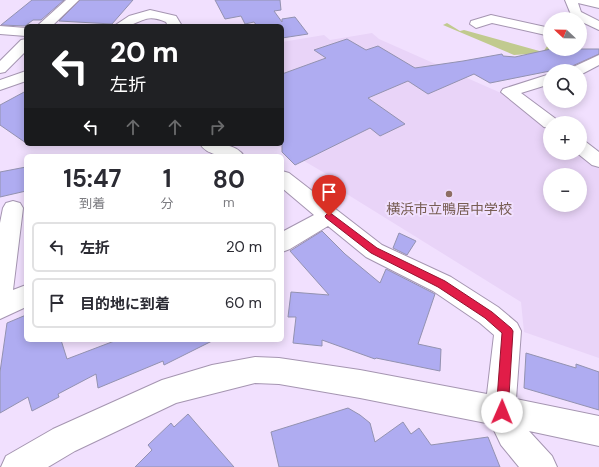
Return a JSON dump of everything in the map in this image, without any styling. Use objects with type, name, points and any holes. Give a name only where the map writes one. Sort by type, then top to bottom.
[{"type":"street","points":[[46,24],[73,0]]},
{"type":"street","points":[[571,0],[576,14],[590,26]]},
{"type":"street","points":[[579,0],[599,4]]},
{"type":"street","points":[[124,24],[139,15],[147,14],[171,20],[174,24]]},
{"type":"street","points":[[476,24],[491,19],[543,30]]},
{"type":"street","points":[[0,30],[24,32]]},
{"type":"street","points":[[0,69],[24,45]]},
{"type":"street","points":[[587,66],[599,60]]},
{"type":"street","points":[[0,86],[24,77]]},
{"type":"street","points":[[543,81],[509,92],[543,118]]},
{"type":"street","points":[[213,146],[231,154]]},
{"type":"street","points":[[587,151],[599,160]]},
{"type":"street","points":[[284,180],[374,251],[442,284],[488,315],[508,331],[502,412],[525,450],[541,467]]},
{"type":"street","points":[[0,294],[13,208]]},
{"type":"street","points":[[284,242],[329,216]]},
{"type":"street","points":[[0,308],[24,296]]},
{"type":"street","points":[[17,467],[64,440],[172,390],[212,379],[255,370],[279,371],[360,384],[599,431]]},
{"type":"shaded area","name":"横浜市立鴨居中学校","points":[[372,33],[379,39],[501,93],[543,125],[543,160],[587,159],[599,168],[599,358],[524,332],[521,302],[329,183],[328,175],[278,146],[284,146],[284,42],[324,35],[330,40]]},
{"type":"green space","points":[[447,23],[460,31],[464,30],[543,53],[514,55],[443,25]]},
{"type":"building","points":[[32,0],[64,0],[41,20],[33,20],[28,24],[24,24],[24,26],[1,25]]},
{"type":"building","points":[[80,0],[133,0],[112,24],[59,21]]},
{"type":"building","points":[[215,0],[280,0],[281,10],[274,11],[282,22],[282,19],[295,17],[308,34],[284,38],[284,24],[256,24],[254,22],[245,24],[241,16],[225,19]]},
{"type":"building","points":[[347,39],[366,50],[378,46],[415,68],[502,54],[503,56],[515,57],[543,51],[543,56],[587,56],[587,49],[599,49],[599,54],[577,64],[543,64],[543,72],[490,83],[474,74],[428,94],[408,81],[368,98],[405,124],[380,136],[370,128],[295,165],[282,152],[282,146],[284,146],[284,73],[326,58],[314,50]]},
{"type":"building","points":[[24,92],[24,142],[0,125],[0,105]]},
{"type":"building","points":[[24,167],[24,191],[0,197],[0,172]]},
{"type":"building","points":[[322,231],[345,254],[380,283],[386,269],[435,294],[418,344],[441,349],[440,371],[375,359],[322,340],[322,346],[293,343],[296,317],[288,317],[291,292],[329,295],[290,251]]},
{"type":"building","points":[[399,233],[416,241],[407,255],[393,248]]},
{"type":"building","points":[[24,316],[24,342],[62,342],[67,359],[112,342],[210,342],[164,365],[163,361],[98,388],[96,374],[58,394],[59,397],[32,411],[28,397],[0,413],[0,372],[7,323]]},
{"type":"building","points":[[526,353],[576,368],[576,364],[599,372],[599,410],[524,388]]},
{"type":"building","points":[[348,408],[370,423],[375,442],[403,422],[411,434],[419,428],[431,445],[488,437],[500,467],[279,467],[271,432]]},
{"type":"building","points":[[188,414],[234,467],[135,467],[152,450],[148,445],[171,423],[174,427]]},
{"type":"place","name":"横浜市立鴨居中学校","points":[[449,194]]},
{"type":"route","points":[[329,216],[374,251],[442,284],[488,315],[508,331],[502,390],[502,412]]}]
